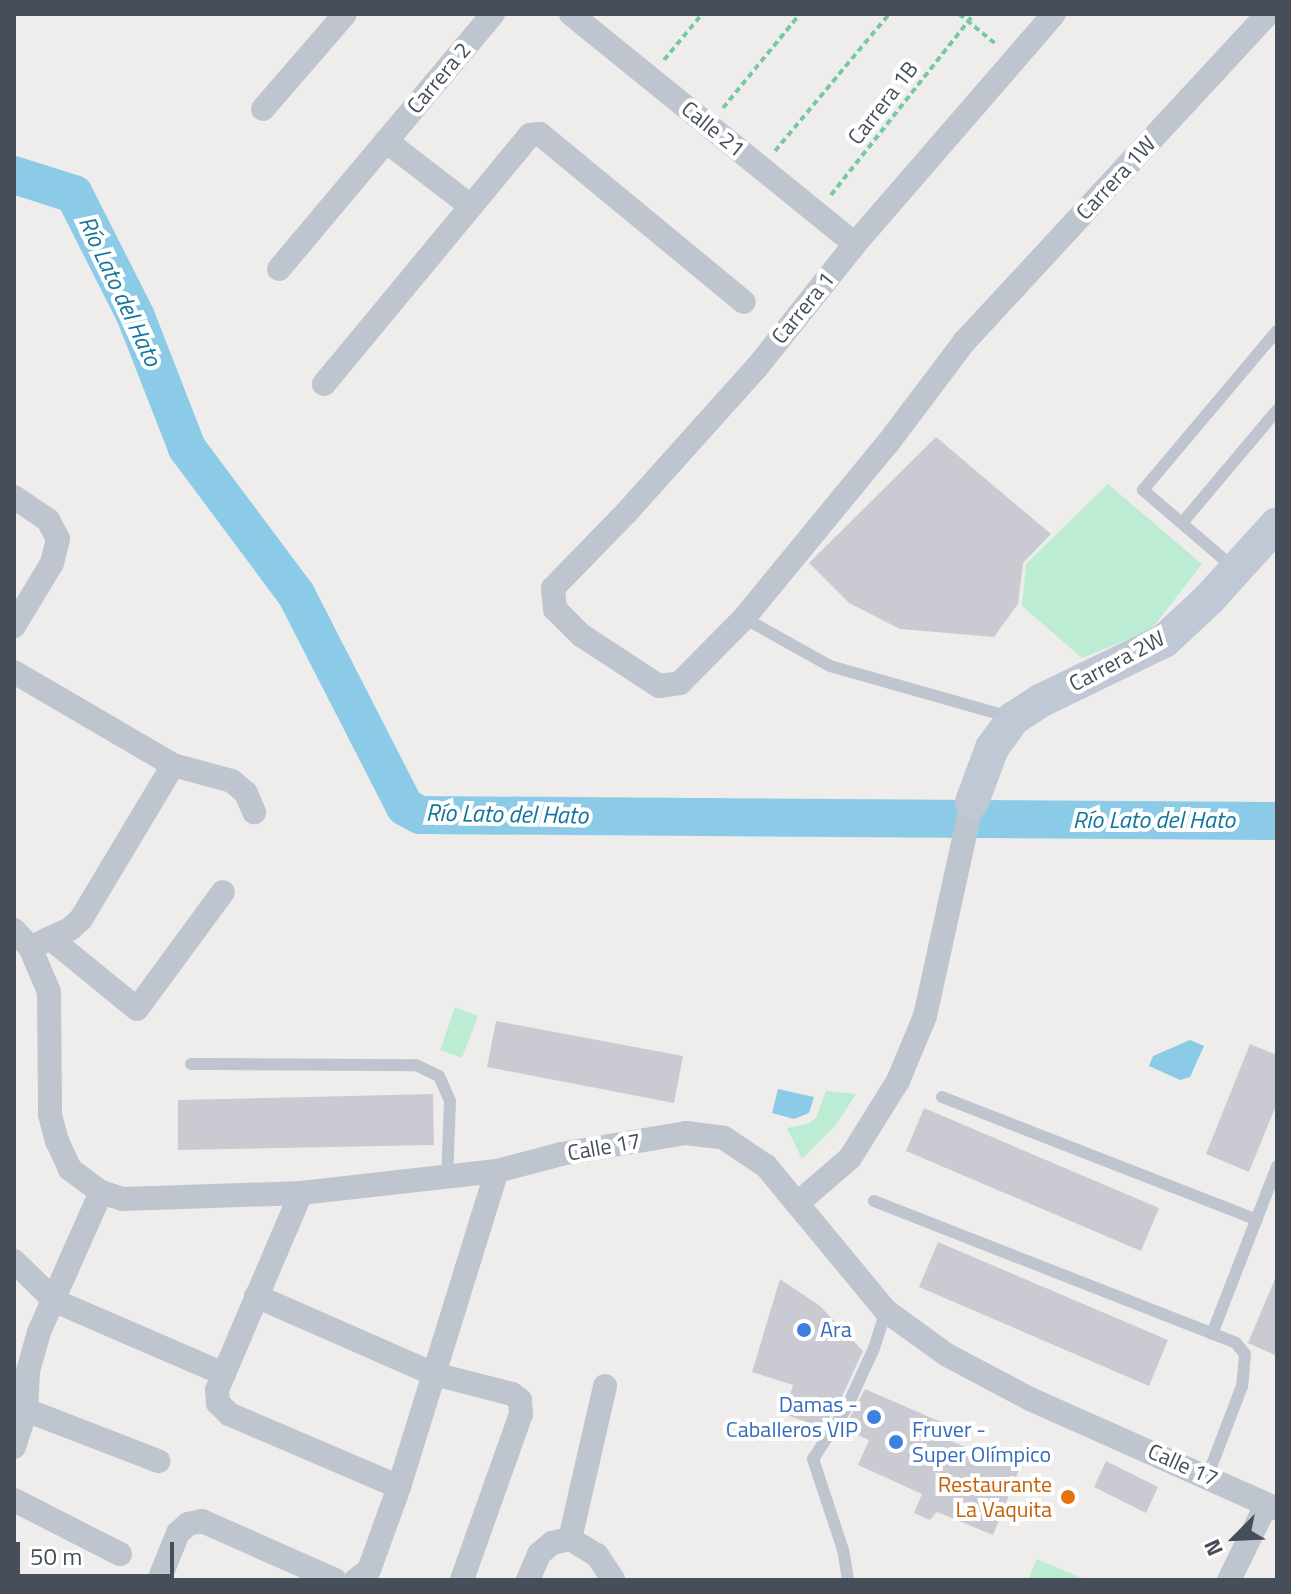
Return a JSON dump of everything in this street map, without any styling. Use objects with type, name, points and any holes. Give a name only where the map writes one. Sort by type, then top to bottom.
[{"type":"street","points":[[263,109],[345,14]]},
{"type":"street","name":"Carrera 2","points":[[279,269],[493,14]]},
{"type":"street","name":"Calle 21","points":[[571,14],[855,244]]},
{"type":"street","name":"Carrera 1","points":[[551,599],[553,588],[627,512],[757,367],[855,244],[1054,14]]},
{"type":"street","name":"Carrera 1W","points":[[551,599],[564,621],[581,635],[659,686],[680,683],[744,618],[888,443],[964,342],[1268,14]]},
{"type":"street","points":[[324,384],[523,140],[540,134],[744,302]]},
{"type":"street","points":[[386,141],[469,205]]},
{"type":"street","points":[[14,497],[48,520],[58,539],[52,563],[14,626]]},
{"type":"street","name":"Carrera 2W","points":[[972,802],[992,748],[1014,718],[1042,700],[1164,641],[1277,524]]},
{"type":"street","points":[[14,672],[173,765],[232,781],[246,793],[254,812]]},
{"type":"street","points":[[31,938],[70,929],[81,919],[173,765]]},
{"type":"street","points":[[799,1202],[850,1158],[891,1095],[925,1016],[972,802]]},
{"type":"street","points":[[31,938],[137,1009],[223,892]]},
{"type":"street","name":"Calle 17","points":[[31,938],[49,992],[50,1115],[57,1141],[70,1169],[101,1192],[123,1199],[301,1193],[497,1171],[561,1154],[686,1133],[724,1138],[766,1166],[799,1202],[886,1311],[947,1355],[1030,1399],[1208,1475],[1271,1507]]},
{"type":"street","points":[[356,1580],[369,1570],[399,1487],[497,1171]]},
{"type":"street","points":[[14,1447],[20,1403],[35,1345],[101,1192]]},
{"type":"street","points":[[301,1193],[217,1390],[218,1403],[229,1414],[399,1487]]},
{"type":"street","points":[[14,1261],[55,1301],[224,1374]]},
{"type":"street","points":[[256,1296],[434,1374],[512,1394],[520,1400],[521,1414],[462,1580]]},
{"type":"street","points":[[570,1539],[605,1386]]},
{"type":"street","points":[[20,1403],[158,1461]]},
{"type":"street","points":[[14,1500],[120,1554]]},
{"type":"street","points":[[1229,1580],[1271,1507]]},
{"type":"street","points":[[159,1580],[178,1533],[188,1524],[202,1521],[335,1580]]},
{"type":"street","points":[[528,1580],[539,1554],[552,1543],[570,1539],[597,1555],[613,1580]]},
{"type":"lane","points":[[1235,569],[1143,490],[1277,331]]},
{"type":"lane","points":[[1182,523],[1277,410]]},
{"type":"lane","points":[[744,618],[830,666],[1014,718]]},
{"type":"lane","points":[[191,1064],[416,1065],[439,1076],[450,1101],[447,1178]]},
{"type":"lane","points":[[942,1097],[1257,1220]]},
{"type":"lane","points":[[1212,1334],[1277,1166]]},
{"type":"lane","points":[[874,1201],[1236,1343],[1245,1354],[1242,1386],[1208,1475]]},
{"type":"lane","points":[[848,1580],[843,1550],[813,1459],[847,1407],[874,1348],[886,1311]]},
{"type":"path","points":[[649,77],[702,14]]},
{"type":"path","points":[[708,125],[800,14]]},
{"type":"path","points":[[761,168],[889,14]]},
{"type":"path","points":[[959,14],[1014,58]]},
{"type":"path","name":"Carrera 1B","points":[[817,213],[974,14]]},
{"type":"green space","points":[[1108,484],[1202,564],[1151,630],[1082,658],[1022,606],[1026,564]]},
{"type":"green space","points":[[455,1007],[478,1016],[462,1058],[440,1050]]},
{"type":"green space","points":[[826,1091],[856,1094],[836,1125],[802,1159],[787,1128],[807,1124],[816,1118]]},
{"type":"green space","points":[[1037,1559],[1086,1580],[1028,1580]]},
{"type":"water","points":[[1190,1040],[1204,1046],[1190,1077],[1180,1080],[1149,1066],[1153,1056]]},
{"type":"water","points":[[778,1089],[814,1097],[809,1113],[794,1119],[772,1113]]},
{"type":"building","points":[[936,437],[1051,534],[1023,563],[1018,604],[994,637],[900,629],[849,603],[809,563]]},
{"type":"building","points":[[496,1021],[683,1056],[674,1103],[487,1067]]},
{"type":"building","points":[[1250,1044],[1277,1055],[1277,1103],[1249,1172],[1206,1154]]},
{"type":"building","points":[[433,1094],[434,1145],[178,1150],[178,1100]]},
{"type":"building","points":[[924,1108],[1159,1208],[1141,1251],[906,1151]]},
{"type":"building","points":[[938,1242],[1168,1340],[1149,1386],[919,1287]]},
{"type":"building","points":[[1277,1274],[1277,1356],[1248,1343]]},
{"type":"building","name":"Ara","points":[[780,1279],[820,1306],[863,1351],[839,1403],[822,1428],[784,1414],[793,1385],[752,1372]]},
{"type":"building","points":[[865,1389],[950,1426],[944,1438],[1019,1470],[993,1535],[937,1512],[930,1520],[914,1513],[922,1494],[858,1465],[869,1440],[844,1429]]},
{"type":"building","points":[[1106,1461],[1158,1487],[1146,1513],[1094,1487]]},
{"type":"waterway","name":"Río Lato del Hato","points":[[14,175],[74,194],[136,317],[187,448],[296,594],[405,807],[420,815],[1277,821]]},
{"type":"place","name":"Ara","points":[[804,1330]]},
{"type":"place","name":"Damas - Caballeros VIP","points":[[874,1417]]},
{"type":"place","name":"Fruver - Super Olímpico","points":[[896,1442]]},
{"type":"place","name":"Restaurante La Vaquita","points":[[1068,1497]]}]
